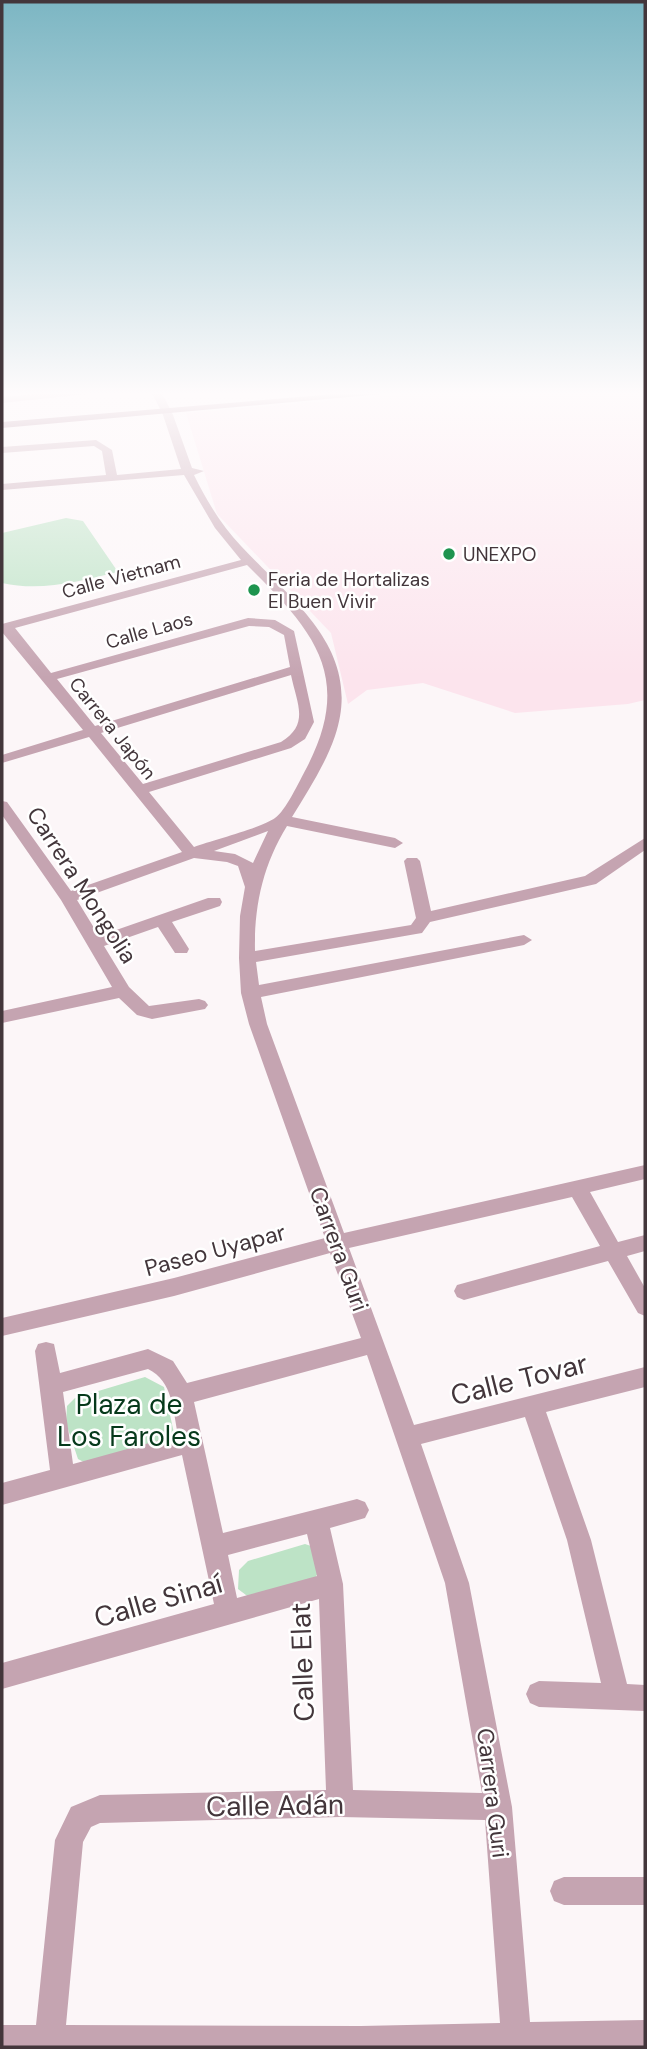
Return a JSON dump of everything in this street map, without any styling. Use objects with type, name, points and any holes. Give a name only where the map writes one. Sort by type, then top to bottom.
[{"type":"street","name":"Carrera Guri","points":[[200,487],[207,505],[236,548],[302,611],[316,632],[328,662],[334,689],[334,709],[316,762],[265,851],[248,904],[247,958],[250,993],[258,1024],[457,1583],[498,1807],[517,2043]]},
{"type":"street","name":"Calle Vietnam","points":[[5,628],[250,561]]},
{"type":"street","name":"Calle Laos","points":[[47,678],[261,621],[283,626],[290,634],[298,669]]},
{"type":"street","name":"Carrera Japón","points":[[5,628],[191,853]]},
{"type":"street","points":[[2,759],[298,669],[307,722],[300,736],[286,745],[139,790]]},
{"type":"street","name":"Carrera Mongolia","points":[[2,805],[68,898],[123,991]]},
{"type":"street","points":[[68,898],[282,821],[301,822],[395,843]]},
{"type":"street","points":[[2,836],[20,830]]},
{"type":"street","points":[[247,958],[416,929],[425,918],[590,880],[607,873],[627,853],[645,843]]},
{"type":"street","points":[[191,853],[230,857],[245,863],[253,886]]},
{"type":"street","points":[[412,861],[425,918]]},
{"type":"street","points":[[95,943],[214,902]]},
{"type":"street","points":[[162,920],[181,949]]},
{"type":"street","points":[[250,993],[524,940]]},
{"type":"street","points":[[2,1017],[123,991],[143,1011],[152,1013],[199,1005]]},
{"type":"street","name":"Paseo Uyapar","points":[[2,1327],[174,1287],[337,1243],[645,1172]]},
{"type":"street","points":[[578,1189],[645,1307]]},
{"type":"street","points":[[464,1291],[645,1243]]},
{"type":"street","points":[[181,1395],[374,1344]]},
{"type":"street","points":[[46,1351],[63,1478]]},
{"type":"street","points":[[51,1385],[148,1360],[163,1364],[172,1372],[181,1395],[216,1546],[228,1613]]},
{"type":"street","name":"Calle Tovar","points":[[407,1437],[533,1408],[645,1377]]},
{"type":"street","points":[[533,1408],[579,1540],[617,1697]]},
{"type":"street","points":[[2,1494],[191,1442]]},
{"type":"street","points":[[216,1546],[357,1510]]},
{"type":"street","name":"Calle Elat","points":[[316,1520],[331,1584],[340,1803]]},
{"type":"street","name":"Calle Sinaí","points":[[2,1676],[331,1584]]},
{"type":"street","points":[[540,1694],[645,1698]]},
{"type":"street","name":"Calle Adán","points":[[49,2041],[69,1840],[81,1817],[100,1809],[340,1803],[498,1807]]},
{"type":"street","points":[[564,1891],[645,1891]]},
{"type":"street","points":[[2,2040],[145,2043],[517,2043],[645,2035]]},
{"type":"shaded area","name":"UNEXPO","points":[[209,487],[645,487],[645,700],[628,704],[515,713],[423,683],[367,690],[348,704],[331,633],[217,514]]},
{"type":"green space","points":[[66,518],[83,521],[118,572],[46,586],[2,583],[2,533]]},
{"type":"green space","name":"Plaza de Los Faroles","points":[[145,1377],[164,1387],[175,1438],[93,1467],[78,1459],[66,1423],[67,1406],[75,1398]]},
{"type":"green space","points":[[305,1544],[317,1548],[323,1564],[314,1580],[250,1598],[238,1589],[239,1570],[248,1561]]},
{"type":"place","name":"UNEXPO","points":[[449,554]]},
{"type":"place","name":"Feria de Hortalizas El Buen Vivir","points":[[254,590]]}]
